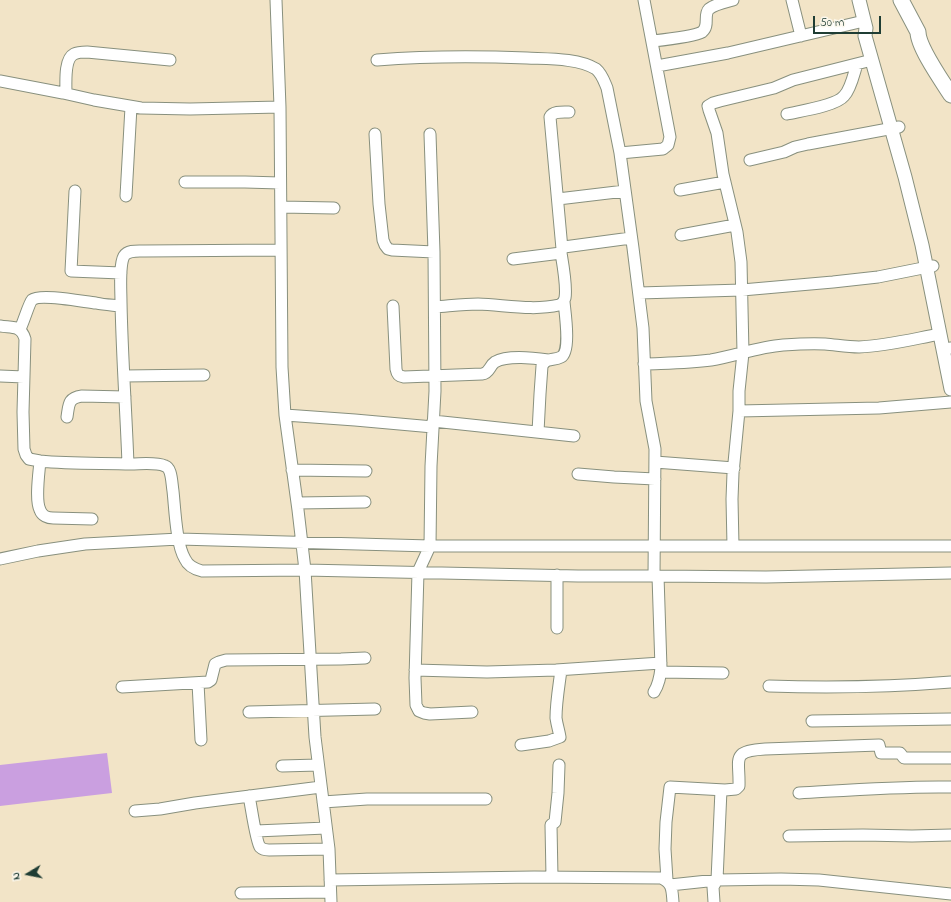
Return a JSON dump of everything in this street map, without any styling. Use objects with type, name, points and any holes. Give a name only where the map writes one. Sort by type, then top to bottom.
[{"type":"highway","points":[[901,0],[918,32],[918,37],[922,48],[951,95]]},
{"type":"highway","points":[[918,32],[926,36],[951,78]]},
{"type":"main road","points":[[859,0],[865,25],[865,36],[912,175],[929,244],[930,267],[940,334],[951,389]]},
{"type":"main road","points":[[865,25],[870,32],[895,128]]},
{"type":"main road","points":[[930,267],[951,349]]},
{"type":"street","points":[[241,893],[331,897],[329,849],[315,737],[305,570],[285,415],[282,367],[280,107],[276,0]]},
{"type":"street","points":[[620,153],[666,147],[670,137],[644,0]]},
{"type":"street","points":[[652,41],[702,32],[706,25],[706,14],[708,10],[712,7],[733,0]]},
{"type":"street","points":[[792,0],[802,36]]},
{"type":"street","points":[[657,66],[728,53],[802,36],[865,25]]},
{"type":"street","points":[[66,93],[68,63],[75,53],[87,52],[170,60]]},
{"type":"street","points":[[377,60],[433,56],[556,60],[587,65],[597,70],[603,77],[607,88],[620,153],[639,293],[646,401],[653,437],[655,462],[654,546],[661,667],[658,687],[654,692]]},
{"type":"street","points":[[733,546],[732,499],[743,353],[741,262],[735,225],[720,160],[717,133],[708,106],[725,99],[774,88],[793,80],[872,60]]},
{"type":"street","points":[[787,114],[832,103],[843,98],[847,93],[857,64]]},
{"type":"street","points":[[0,81],[131,107],[182,109],[280,107]]},
{"type":"street","points":[[126,196],[131,107]]},
{"type":"street","points":[[538,432],[542,366],[544,362],[548,360],[561,357],[565,354],[566,349],[564,302],[565,287],[550,117],[554,113],[569,112]]},
{"type":"street","points":[[750,160],[784,152],[795,147],[808,144],[895,128]]},
{"type":"street","points":[[375,134],[380,210],[383,240],[385,245],[388,249],[392,250],[434,252]]},
{"type":"street","points":[[430,134],[434,252],[435,376],[431,466],[430,546],[418,572],[415,697],[416,705],[419,710],[424,713],[472,712]]},
{"type":"street","points":[[185,182],[280,183]]},
{"type":"street","points":[[680,190],[725,182]]},
{"type":"street","points":[[75,191],[71,271],[121,273]]},
{"type":"street","points":[[558,199],[624,191]]},
{"type":"street","points":[[281,207],[334,208]]},
{"type":"street","points":[[681,235],[735,225]]},
{"type":"street","points":[[513,259],[561,251],[567,246],[631,238]]},
{"type":"street","points":[[128,464],[121,306],[121,273],[122,260],[124,256],[133,251],[281,250]]},
{"type":"street","points":[[639,293],[742,290],[878,277],[930,267]]},
{"type":"street","points":[[20,329],[29,304],[32,300],[37,298],[57,298],[121,306]]},
{"type":"street","points":[[435,307],[478,304],[506,307],[537,307],[554,306],[564,302]]},
{"type":"street","points":[[393,306],[397,373],[399,376],[482,374],[486,373],[494,362],[500,360],[524,357],[548,360]]},
{"type":"street","points":[[0,326],[20,329],[25,338],[23,412],[24,449],[29,459],[40,461],[156,464],[163,465],[168,468],[172,479],[182,553],[185,560],[195,570],[305,570],[766,577],[951,574]]},
{"type":"street","points":[[644,364],[710,360],[751,350],[808,343],[849,347],[872,346],[940,334]]},
{"type":"street","points":[[124,376],[204,375]]},
{"type":"street","points":[[0,376],[24,377]]},
{"type":"street","points":[[67,417],[70,402],[76,397],[125,397]]},
{"type":"street","points":[[739,411],[879,408],[951,402]]},
{"type":"street","points":[[285,415],[433,424],[574,436]]},
{"type":"street","points":[[40,461],[38,503],[43,515],[47,518],[92,519]]},
{"type":"street","points":[[655,462],[734,468]]},
{"type":"street","points":[[292,470],[366,471]]},
{"type":"street","points":[[578,474],[655,479]]},
{"type":"street","points":[[297,503],[365,502]]},
{"type":"street","points":[[0,559],[38,551],[85,544],[179,539],[430,546],[951,546]]},
{"type":"street","points":[[557,575],[557,628]]},
{"type":"street","points":[[122,687],[208,682],[211,680],[215,664],[219,662],[242,660],[365,658]]},
{"type":"street","points":[[415,670],[487,672],[661,667],[723,673]]},
{"type":"street","points":[[521,744],[549,741],[560,737],[556,713],[560,670]]},
{"type":"street","points":[[769,686],[876,687],[951,682]]},
{"type":"street","points":[[198,683],[200,740]]},
{"type":"street","points":[[250,712],[375,709]]},
{"type":"street","points":[[812,721],[951,719]]},
{"type":"street","points":[[673,902],[669,883],[666,843],[670,787],[721,790],[736,789],[738,786],[739,759],[741,754],[753,749],[879,745],[881,752],[900,753],[904,758],[951,758]]},
{"type":"street","points":[[552,877],[551,825],[555,822],[559,764]]},
{"type":"street","points":[[282,766],[318,765]]},
{"type":"street","points":[[134,811],[144,811],[321,787]]},
{"type":"street","points":[[799,793],[876,788],[951,788]]},
{"type":"street","points":[[714,902],[713,887],[717,880],[721,790]]},
{"type":"street","points":[[249,796],[258,844],[264,850],[329,849]]},
{"type":"street","points":[[323,802],[367,799],[486,799]]},
{"type":"street","points":[[256,831],[326,828]]},
{"type":"street","points":[[789,836],[951,835]]},
{"type":"street","points":[[330,880],[552,877],[661,878],[669,883],[717,880],[781,879],[819,880],[951,894]]},
{"type":"building","points":[[107,753],[112,793],[0,806],[0,765]]}]
